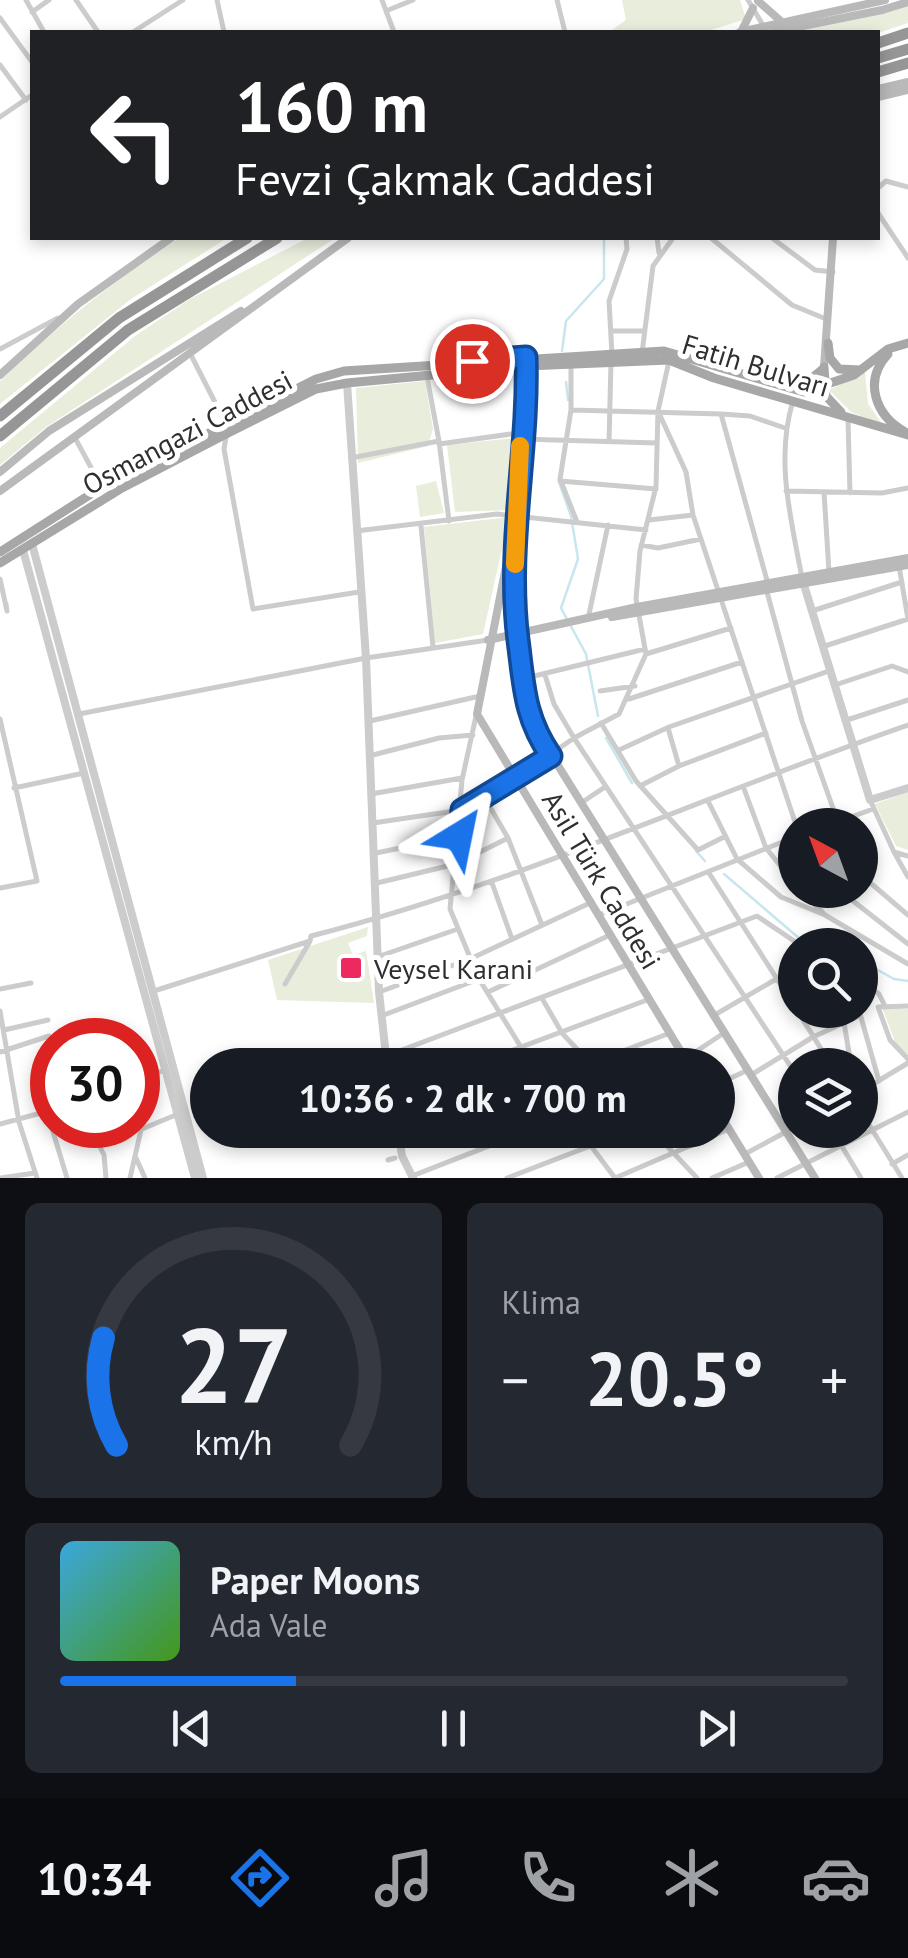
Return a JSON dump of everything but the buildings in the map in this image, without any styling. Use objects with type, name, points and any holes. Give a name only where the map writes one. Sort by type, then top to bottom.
[{"type":"highway","points":[[880,43],[908,32]]},
{"type":"highway","points":[[880,57],[908,49]]},
{"type":"highway","points":[[880,71],[908,63]]},
{"type":"highway","points":[[0,416],[119,318],[244,240]]},
{"type":"highway","points":[[0,436],[128,330],[248,253],[277,240]]},
{"type":"main road","points":[[741,30],[754,2],[773,29],[908,2]]},
{"type":"main road","points":[[880,88],[908,82]]},
{"type":"main road","points":[[880,97],[908,90]]},
{"type":"main road","points":[[0,375],[69,312],[168,240]]},
{"type":"main road","points":[[0,472],[49,431],[265,296],[345,240]]},
{"type":"main road","points":[[833,240],[824,389],[829,402],[848,417]]},
{"type":"main road","points":[[0,491],[191,355],[265,296]]},
{"type":"main road","points":[[828,343],[830,358],[839,369],[863,370]]},
{"type":"main road","name":"Fatih Bulvarı","points":[[527,362],[670,357],[785,389],[824,389],[863,370],[888,348],[908,343]]},
{"type":"main road","name":"Fatih Bulvarı","points":[[908,343],[884,358],[874,390],[883,414],[908,434]]},
{"type":"main road","name":"Fatih Bulvarı","points":[[670,357],[908,434]]},
{"type":"main road","name":"Fatih Bulvarı","points":[[527,362],[571,364],[611,358]]},
{"type":"main road","points":[[512,606],[516,437],[527,362]]},
{"type":"main road","name":"Osmangazi Caddesi","points":[[0,552],[26,544],[316,380],[344,371],[527,362]]},
{"type":"main road","name":"Osmangazi Caddesi","points":[[0,563],[102,487],[316,389],[347,382],[527,362]]},
{"type":"main road","points":[[785,389],[806,384],[824,367]]},
{"type":"main road","points":[[477,714],[514,514]]},
{"type":"main road","points":[[803,581],[830,572],[905,563]]},
{"type":"main road","points":[[488,640],[905,563]]},
{"type":"main road","points":[[498,598],[508,600],[512,606],[520,632],[529,719],[724,1033],[778,1111]]},
{"type":"main road","name":"Asil Türk Caddesi","points":[[477,714],[679,1048]]},
{"type":"main road","points":[[735,1140],[759,1178]]},
{"type":"main road","points":[[800,1148],[814,1178]]},
{"type":"street","points":[[26,0],[43,30]]},
{"type":"street","points":[[32,12],[48,0]]},
{"type":"street","points":[[76,0],[97,30]]},
{"type":"street","points":[[136,30],[183,0]]},
{"type":"street","points":[[217,0],[224,30]]},
{"type":"street","points":[[382,0],[393,30]]},
{"type":"street","points":[[386,10],[414,0]]},
{"type":"street","points":[[557,0],[564,30]]},
{"type":"street","points":[[754,2],[773,29]]},
{"type":"street","points":[[0,18],[30,59]]},
{"type":"street","points":[[0,66],[29,98],[0,117]]},
{"type":"street","points":[[880,186],[886,181],[908,187]]},
{"type":"street","points":[[880,216],[908,258]]},
{"type":"street","points":[[609,442],[609,301],[627,249],[626,240]]},
{"type":"street","points":[[657,240],[660,256]]},
{"type":"street","points":[[642,356],[653,266],[672,240]]},
{"type":"street","points":[[714,240],[792,305],[829,320]]},
{"type":"street","points":[[775,240],[816,270],[833,272]]},
{"type":"street","points":[[0,349],[69,312]]},
{"type":"street","points":[[611,331],[643,331]]},
{"type":"street","points":[[191,355],[227,428],[224,449],[253,608],[359,592]]},
{"type":"street","points":[[373,823],[462,810],[486,799],[574,738],[618,714],[629,699],[646,652],[638,611],[642,545],[656,489],[658,411],[670,357]]},
{"type":"street","points":[[571,364],[571,410],[563,440],[560,481],[574,521]]},
{"type":"street","points":[[426,376],[449,521]]},
{"type":"street","points":[[347,382],[378,883],[379,992],[385,1048]]},
{"type":"street","points":[[794,400],[785,428],[786,491],[803,581],[832,685],[872,804],[908,878]]},
{"type":"street","points":[[571,410],[750,416],[785,428]]},
{"type":"street","points":[[658,411],[686,472],[700,539],[791,808]]},
{"type":"street","points":[[721,414],[792,684],[833,808]]},
{"type":"street","points":[[848,417],[850,493]]},
{"type":"street","points":[[74,436],[102,487]]},
{"type":"street","points":[[351,458],[439,442],[516,437],[657,443]]},
{"type":"street","points":[[560,481],[656,489]]},
{"type":"street","points":[[786,491],[850,493],[908,488]]},
{"type":"street","points":[[824,492],[830,572]]},
{"type":"street","points":[[356,532],[514,514],[646,530]]},
{"type":"street","points":[[649,520],[693,515]]},
{"type":"street","points":[[420,524],[433,647]]},
{"type":"street","points":[[588,620],[608,525]]},
{"type":"street","points":[[642,545],[658,548],[700,539]]},
{"type":"street","points":[[26,544],[154,992],[195,1178]]},
{"type":"street","points":[[822,647],[908,619],[902,582],[905,563]]},
{"type":"street","points":[[0,579],[6,604]]},
{"type":"street","points":[[812,611],[902,582]]},
{"type":"street","points":[[522,680],[731,628]]},
{"type":"street","points":[[75,715],[366,658],[488,640]]},
{"type":"street","points":[[629,699],[742,662]]},
{"type":"street","points":[[832,685],[892,666],[908,672]]},
{"type":"street","points":[[618,750],[668,728],[829,671]]},
{"type":"street","points":[[544,676],[554,704],[574,738],[778,1048]]},
{"type":"street","points":[[600,691],[636,686]]},
{"type":"street","points":[[367,722],[480,696]]},
{"type":"street","points":[[844,721],[908,700]]},
{"type":"street","points":[[477,714],[462,778],[451,897],[456,930],[519,1048]]},
{"type":"street","points":[[75,715],[86,773],[167,1069],[203,1178]]},
{"type":"street","points":[[0,722],[37,881],[0,888]]},
{"type":"street","points":[[601,723],[640,786],[698,850],[724,837]]},
{"type":"street","points":[[285,984],[311,936],[492,883],[602,838],[908,725]]},
{"type":"street","points":[[668,728],[679,766]]},
{"type":"street","points":[[640,786],[679,766],[766,733]]},
{"type":"street","points":[[369,756],[439,738],[473,735]]},
{"type":"street","points":[[14,788],[86,773]]},
{"type":"street","points":[[371,794],[462,778]]},
{"type":"street","points":[[581,803],[605,786]]},
{"type":"street","points":[[743,786],[766,848],[778,863]]},
{"type":"street","points":[[865,808],[908,788]]},
{"type":"street","points":[[486,799],[508,838],[542,925]]},
{"type":"street","points":[[708,800],[737,860],[781,897],[825,915],[908,964]]},
{"type":"street","points":[[376,853],[459,836]]},
{"type":"street","points":[[378,883],[456,864],[508,838]]},
{"type":"street","points":[[599,915],[778,843]]},
{"type":"street","points":[[894,852],[908,856]]},
{"type":"street","points":[[709,872],[778,978],[714,1016]]},
{"type":"street","points":[[492,883],[512,939]]},
{"type":"street","points":[[878,889],[908,915]]},
{"type":"street","points":[[379,992],[470,959],[592,902]]},
{"type":"street","points":[[818,908],[825,915]]},
{"type":"street","points":[[861,908],[908,944]]},
{"type":"street","points":[[417,1048],[740,923],[763,917],[778,928]]},
{"type":"street","points":[[377,957],[456,930]]},
{"type":"street","points":[[488,992],[610,935]]},
{"type":"street","points":[[154,992],[310,941]]},
{"type":"street","points":[[381,1016],[480,980]]},
{"type":"street","points":[[0,989],[31,983]]},
{"type":"street","points":[[863,1028],[879,1081],[908,1061],[890,1040],[878,993]]},
{"type":"street","points":[[542,999],[576,1048]]},
{"type":"street","points":[[522,1048],[647,1000]]},
{"type":"street","points":[[882,1007],[908,1006]]},
{"type":"street","points":[[0,1012],[4,1051],[36,1175],[0,1178]]},
{"type":"street","points":[[3,1032],[30,1025]]},
{"type":"street","points":[[808,1028],[820,1048]]},
{"type":"street","points":[[796,1048],[830,1028]]},
{"type":"street","points":[[706,1048],[724,1033]]},
{"type":"street","points":[[632,1048],[670,1034]]},
{"type":"street","points":[[4,1051],[30,1042]]},
{"type":"street","points":[[735,1077],[778,1058]]},
{"type":"street","points":[[160,1072],[167,1069]]},
{"type":"street","points":[[878,1127],[908,1112]]},
{"type":"street","points":[[160,1122],[182,1113]]},
{"type":"street","points":[[0,1124],[30,1116]]},
{"type":"street","points":[[878,1138],[902,1178]]},
{"type":"street","points":[[712,1178],[778,1139]]},
{"type":"street","points":[[59,1148],[67,1178]]},
{"type":"street","points":[[100,1148],[106,1178]]},
{"type":"street","points":[[130,1178],[136,1148]]},
{"type":"street","points":[[396,1148],[395,1158],[412,1177],[485,1148]]},
{"type":"street","points":[[507,1178],[586,1148]]},
{"type":"street","points":[[592,1148],[615,1178],[683,1148]]},
{"type":"street","points":[[667,1148],[697,1178]]},
{"type":"street","points":[[776,1178],[832,1148]]},
{"type":"street","points":[[843,1148],[861,1178]]},
{"type":"street","points":[[135,1155],[145,1178]]},
{"type":"street","points":[[892,1164],[908,1155]]},
{"type":"green space","points":[[622,0],[740,0],[746,19],[711,30],[612,30],[626,20]]},
{"type":"green space","points":[[908,6],[908,23],[880,32],[803,30]]},
{"type":"green space","points":[[176,240],[224,240],[131,299],[0,404],[0,381],[131,271]]},
{"type":"green space","points":[[304,240],[332,240],[46,427],[0,465],[0,448],[135,336],[190,299]]},
{"type":"green space","points":[[865,372],[868,404],[883,425],[851,412],[829,390]]},
{"type":"green space","points":[[425,381],[433,429],[428,446],[358,463],[356,388]]},
{"type":"green space","points":[[514,438],[510,510],[455,512],[447,445]]},
{"type":"green space","points":[[436,481],[444,513],[420,517],[416,486]]},
{"type":"green space","points":[[509,517],[483,634],[435,643],[424,527]]},
{"type":"green space","points":[[908,792],[908,850],[896,846],[875,804]]},
{"type":"green space","points":[[368,927],[367,936],[348,943],[353,955],[366,951],[374,1003],[277,1000],[268,960]]},
{"type":"green space","points":[[882,1007],[908,1009],[908,1055],[896,1044]]},
{"type":"waterway","points":[[562,351],[566,321],[604,279],[604,240]]},
{"type":"waterway","points":[[566,382],[568,400]]},
{"type":"waterway","points":[[559,482],[571,516],[578,559],[561,608],[586,654],[598,716]]},
{"type":"waterway","points":[[606,738],[632,783]]},
{"type":"waterway","points":[[696,851],[705,861]]},
{"type":"waterway","points":[[724,874],[787,928]]},
{"type":"waterway","points":[[878,970],[908,981]]},
{"type":"slow traffic","points":[[515,564],[514,514],[520,446]]},
{"type":"place","name":"Veysel Karani","points":[[351,968]]},
{"type":"route","points":[[459,836],[462,810],[486,799],[551,756],[536,735],[522,693],[512,606],[514,514],[526,357],[472,361]]}]
